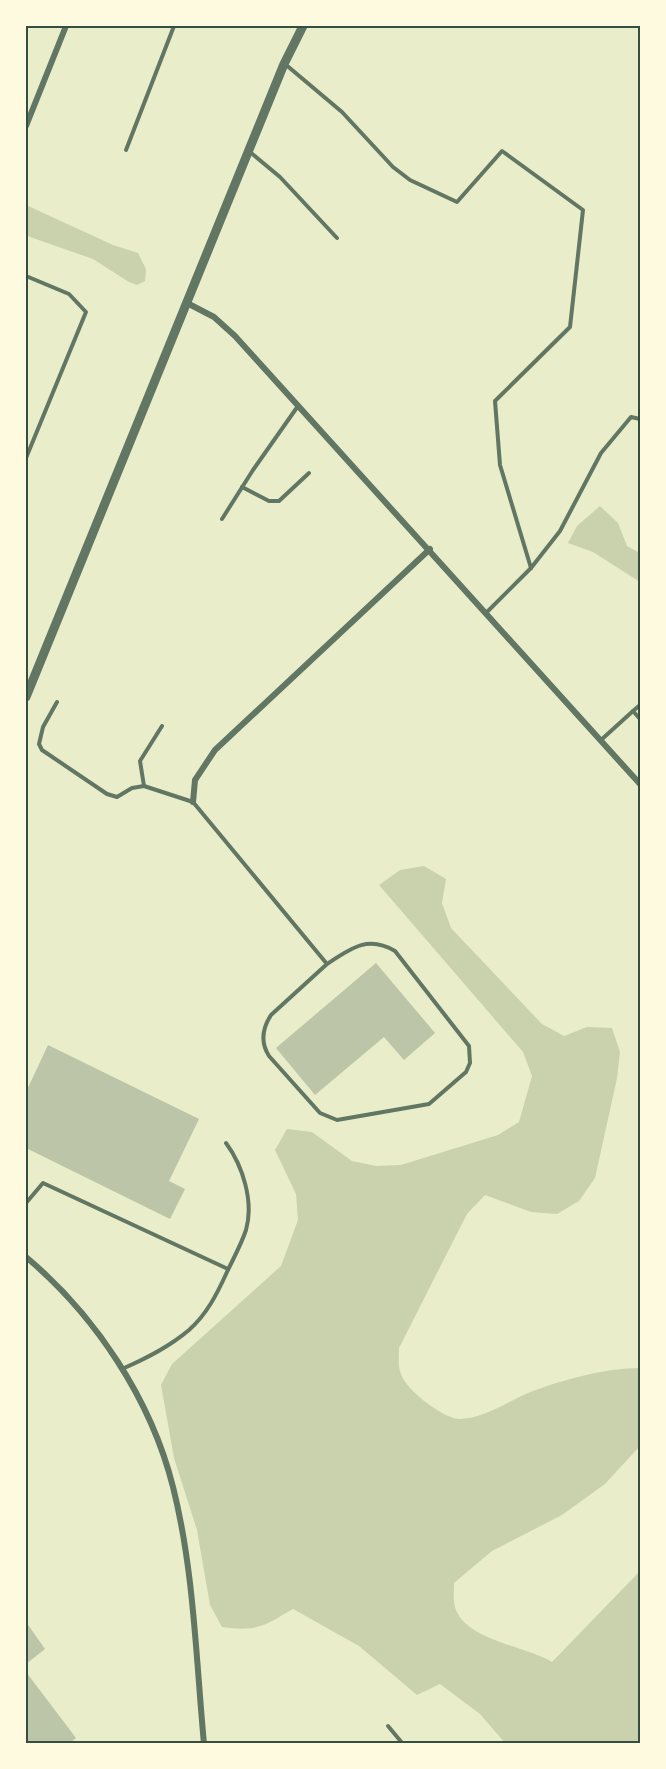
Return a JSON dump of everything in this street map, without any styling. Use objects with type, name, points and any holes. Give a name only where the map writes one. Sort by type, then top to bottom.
[{"type":"street","points":[[26,126],[66,26]]},
{"type":"street","points":[[291,48],[295,26]]},
{"type":"street","points":[[26,697],[284,64],[303,26]]},
{"type":"street","points":[[186,303],[214,317],[235,336],[487,612],[640,784]]},
{"type":"street","points":[[193,802],[195,780],[203,764],[215,750],[430,549]]},
{"type":"street","points":[[26,1257],[60,1289],[88,1321],[122,1369],[141,1403],[172,1485],[188,1579],[204,1743]]},
{"type":"lane","points":[[126,150],[174,26]]},
{"type":"lane","points":[[284,64],[342,112],[393,167],[410,180],[457,202],[502,152],[583,210],[570,327],[495,401],[500,465],[531,568]]},
{"type":"lane","points":[[250,152],[280,177],[337,238]]},
{"type":"lane","points":[[26,276],[69,294],[86,312],[26,458]]},
{"type":"lane","points":[[222,519],[299,406]]},
{"type":"lane","points":[[487,612],[531,568],[560,531],[601,453],[631,417],[640,419]]},
{"type":"lane","points":[[242,487],[269,501],[279,501],[309,473]]},
{"type":"lane","points":[[57,702],[43,727],[39,744],[42,750],[106,794],[117,796],[132,788],[144,786],[193,802],[327,964]]},
{"type":"lane","points":[[601,740],[640,705]]},
{"type":"lane","points":[[633,711],[640,719]]},
{"type":"lane","points":[[144,786],[140,761],[162,726]]},
{"type":"lane","points":[[369,942],[384,944],[395,951],[469,1046],[471,1055],[466,1072],[429,1104],[337,1120],[320,1113],[269,1056],[264,1049],[262,1036],[271,1015],[327,964],[353,946],[369,942]]},
{"type":"lane","points":[[122,1369],[152,1356],[191,1328],[208,1310],[246,1230],[248,1210],[240,1167],[226,1143]]},
{"type":"lane","points":[[26,1203],[43,1183],[228,1269]]},
{"type":"lane","points":[[388,1726],[403,1743]]},
{"type":"green space","points":[[26,205],[113,245],[138,253],[146,269],[145,281],[137,285],[129,282],[93,259],[30,237],[26,234]]},
{"type":"green space","points":[[600,506],[618,523],[627,546],[640,553],[640,582],[593,552],[568,543],[577,526]]},
{"type":"green space","points":[[424,866],[446,879],[442,903],[451,928],[542,1024],[564,1036],[587,1027],[612,1028],[620,1052],[617,1078],[595,1178],[579,1201],[557,1214],[531,1212],[485,1195],[467,1214],[399,1348],[399,1365],[403,1378],[424,1401],[443,1413],[459,1419],[486,1413],[528,1393],[569,1379],[598,1372],[640,1368],[640,1446],[605,1484],[562,1515],[492,1551],[454,1583],[455,1607],[470,1627],[483,1635],[552,1662],[640,1571],[640,1743],[505,1743],[480,1714],[440,1684],[417,1695],[359,1646],[293,1609],[275,1620],[244,1629],[222,1627],[210,1605],[197,1530],[174,1458],[161,1385],[172,1364],[281,1266],[298,1220],[296,1194],[275,1150],[287,1129],[312,1132],[352,1161],[376,1166],[401,1165],[498,1135],[519,1122],[532,1076],[523,1052],[379,885],[400,870]]},
{"type":"building","points":[[376,963],[435,1033],[404,1060],[384,1037],[315,1095],[276,1048]]},
{"type":"building","points":[[48,1045],[199,1119],[169,1181],[185,1189],[170,1219],[26,1148],[26,1092]]},
{"type":"building","points":[[26,1622],[45,1649],[26,1664]]},
{"type":"building","points":[[26,1672],[76,1738],[69,1744],[26,1744]]}]
